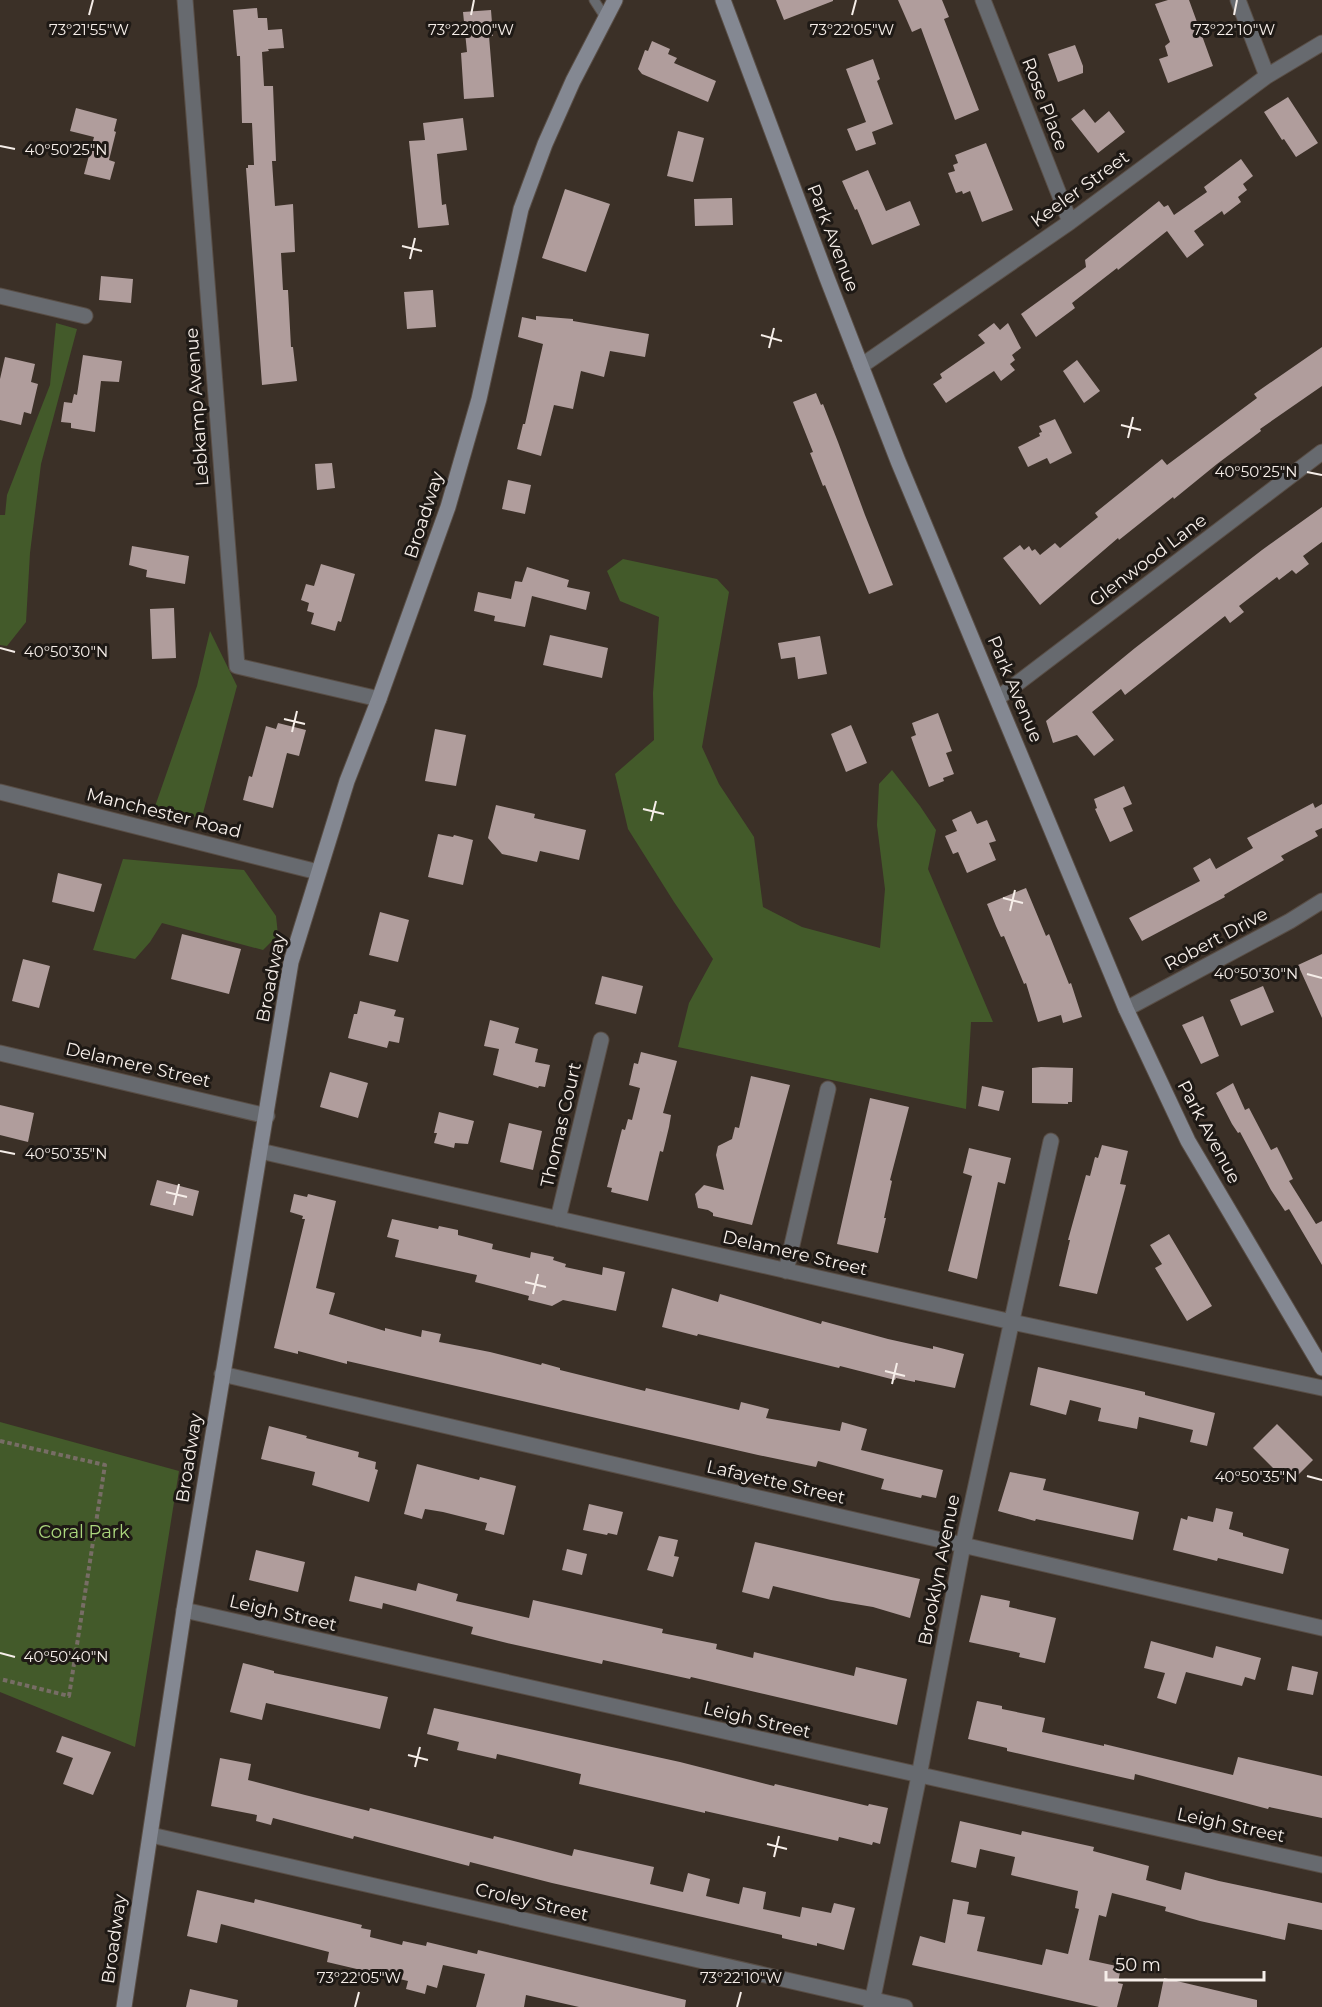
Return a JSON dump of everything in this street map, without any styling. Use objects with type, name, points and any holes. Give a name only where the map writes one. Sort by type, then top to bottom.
[{"type":"main road","name":"Broadway","points":[[124,2007],[184,1610],[291,962],[347,781],[434,550],[463,458],[479,399],[521,209],[545,144],[615,0]]},
{"type":"main road","name":"Park Avenue","points":[[723,0],[861,366],[1126,1009],[1188,1141],[1322,1368]]},
{"type":"street","name":"Lebkamp Avenue","points":[[185,0],[237,666],[379,699]]},
{"type":"street","name":"Rose Place","points":[[983,0],[1070,222]]},
{"type":"street","points":[[1238,0],[1267,76]]},
{"type":"street","name":"Keeler Street","points":[[861,366],[1070,222],[1267,76],[1322,43]]},
{"type":"street","points":[[0,296],[85,316]]},
{"type":"street","name":"Glenwood Lane","points":[[998,698],[1322,452]]},
{"type":"street","name":"Manchester Road","points":[[0,792],[318,872]]},
{"type":"street","name":"Robert Drive","points":[[1126,1009],[1290,921],[1322,901]]},
{"type":"street","name":"Thomas Court","points":[[558,1219],[601,1040]]},
{"type":"street","name":"Delamere Street","points":[[0,1053],[267,1116]]},
{"type":"street","points":[[786,1270],[828,1089]]},
{"type":"street","name":"Brooklyn Avenue","points":[[872,2003],[919,1776],[963,1545],[1051,1141]]},
{"type":"street","name":"Delamere Street","points":[[260,1151],[1012,1322],[1322,1388]]},
{"type":"street","name":"Lafayette Street","points":[[222,1374],[1322,1628]]},
{"type":"street","name":"Leigh Street","points":[[184,1610],[1322,1865]]},
{"type":"street","name":"Croley Street","points":[[151,1835],[872,2003],[905,2007]]},
{"type":"lane","points":[[594,0],[606,17]]},
{"type":"path","points":[[0,1441],[105,1465],[69,1696],[0,1679]]},
{"type":"green space","points":[[56,323],[77,329],[41,464],[30,553],[26,622],[7,646],[0,645],[0,515],[5,515],[7,495],[50,385]]},
{"type":"green space","points":[[623,559],[717,579],[729,592],[702,747],[719,784],[754,837],[763,907],[802,927],[880,948],[885,889],[877,825],[879,784],[892,770],[936,830],[928,869],[993,1022],[971,1022],[966,1109],[678,1047],[689,1003],[713,959],[628,829],[615,774],[654,740],[653,693],[659,617],[620,601],[607,571]]},
{"type":"green space","points":[[210,631],[237,686],[202,817],[152,815],[197,686]]},
{"type":"green space","points":[[123,859],[244,870],[276,916],[278,935],[263,950],[162,923],[150,942],[135,959],[93,950]]},
{"type":"green space","name":"Coral Park","points":[[0,1422],[179,1471],[135,1747],[0,1692]]},
{"type":"building","points":[[776,0],[833,0],[833,1],[784,20]]},
{"type":"building","points":[[898,0],[942,0],[949,17],[944,19],[979,110],[955,120],[921,28],[912,32]]},
{"type":"building","points":[[1168,0],[1189,0],[1213,66],[1168,83],[1159,59],[1168,56],[1165,46],[1170,42],[1155,4]]},
{"type":"building","points":[[257,8],[258,18],[267,18],[268,30],[282,29],[284,48],[268,49],[269,51],[262,52],[264,86],[273,86],[276,161],[272,161],[275,206],[293,204],[295,252],[281,253],[283,290],[288,290],[291,347],[293,347],[297,381],[262,385],[246,168],[248,165],[254,165],[252,123],[242,123],[240,56],[237,56],[233,10]]},
{"type":"building","points":[[491,10],[493,36],[489,36],[494,97],[464,99],[461,53],[467,52],[463,12]]},
{"type":"building","points":[[652,41],[670,49],[668,54],[677,58],[674,63],[716,81],[708,102],[642,74],[638,69],[645,50],[648,51]]},
{"type":"building","points":[[1075,45],[1083,66],[1083,73],[1058,82],[1048,54]]},
{"type":"building","points":[[873,59],[880,79],[877,81],[893,124],[872,132],[876,144],[856,151],[847,129],[866,122],[846,69]]},
{"type":"building","points":[[1288,97],[1318,143],[1296,157],[1264,112]]},
{"type":"building","points":[[76,108],[117,119],[109,160],[115,162],[110,180],[84,174],[94,137],[70,131]]},
{"type":"building","points":[[1084,109],[1095,123],[1109,111],[1125,132],[1098,153],[1071,119]]},
{"type":"building","points":[[463,118],[467,150],[437,154],[442,205],[446,204],[449,225],[418,228],[409,141],[425,140],[423,123]]},
{"type":"building","points":[[678,131],[704,138],[693,182],[667,176]]},
{"type":"building","points":[[986,143],[1013,210],[982,222],[970,191],[963,194],[962,191],[956,193],[948,173],[955,171],[953,165],[958,163],[955,155]]},
{"type":"building","points":[[1241,159],[1253,176],[1243,184],[1247,190],[1238,197],[1241,202],[1224,215],[1222,211],[1194,231],[1204,245],[1187,258],[1167,231],[1072,303],[1075,308],[1036,337],[1021,314],[1086,267],[1085,260],[1159,201],[1164,207],[1168,205],[1174,215],[1207,192],[1204,187]]},
{"type":"building","points":[[868,170],[886,211],[910,201],[920,225],[872,245],[842,181]]},
{"type":"building","points":[[565,189],[610,204],[586,272],[542,258]]},
{"type":"building","points":[[732,198],[733,225],[695,226],[694,199]]},
{"type":"building","points":[[101,276],[133,279],[131,303],[99,300]]},
{"type":"building","points":[[433,290],[436,327],[407,329],[404,292]]},
{"type":"building","points":[[536,316],[573,319],[573,321],[649,334],[645,357],[610,351],[604,377],[581,371],[573,409],[554,405],[541,456],[517,449],[543,344],[518,337],[522,317],[536,320]]},
{"type":"building","points":[[994,323],[1000,330],[1008,323],[1021,348],[1012,355],[1015,360],[1010,364],[1015,370],[1001,381],[994,371],[946,403],[933,384],[942,378],[940,374],[985,343],[978,335]]},
{"type":"building","points":[[1322,347],[1322,386],[1260,429],[1261,431],[1174,499],[1173,497],[1119,540],[1118,538],[1040,605],[1003,558],[1020,545],[1024,550],[1029,546],[1032,551],[1035,549],[1040,555],[1055,543],[1060,548],[1098,517],[1095,513],[1162,459],[1167,465],[1257,398],[1254,394]]},
{"type":"building","points":[[83,355],[122,361],[119,382],[101,381],[95,432],[71,428],[71,423],[61,422],[64,402],[72,403],[74,394],[77,395]]},
{"type":"building","points":[[5,357],[35,364],[31,382],[38,384],[31,414],[24,412],[21,425],[0,420],[0,379]]},
{"type":"building","points":[[1077,360],[1100,391],[1084,403],[1063,371]]},
{"type":"building","points":[[816,393],[821,405],[823,404],[893,585],[869,594],[825,485],[823,486],[810,453],[813,452],[793,402]]},
{"type":"building","points":[[1055,419],[1072,453],[1050,464],[1047,458],[1028,467],[1018,447],[1040,436],[1039,433],[1042,432],[1039,426]]},
{"type":"building","points":[[332,463],[335,488],[317,490],[315,464]]},
{"type":"building","points":[[508,480],[531,485],[525,514],[502,509]]},
{"type":"building","points":[[1322,507],[1322,542],[1303,556],[1309,564],[1296,574],[1292,570],[1279,580],[1277,577],[1239,606],[1244,612],[1230,623],[1225,616],[1125,695],[1121,689],[1092,712],[1114,740],[1094,756],[1077,735],[1053,743],[1046,721],[1135,648]]},
{"type":"building","points":[[132,546],[189,556],[185,584],[146,577],[147,570],[129,565]]},
{"type":"building","points":[[321,564],[355,574],[341,622],[338,621],[335,631],[311,624],[314,613],[307,611],[309,603],[301,600],[306,584],[314,586]]},
{"type":"building","points":[[527,567],[569,580],[567,587],[590,592],[586,610],[532,596],[525,627],[494,621],[495,616],[474,611],[478,592],[511,599],[515,581],[522,582]]},
{"type":"building","points":[[174,608],[176,658],[152,659],[150,609]]},
{"type":"building","points":[[550,635],[608,648],[602,678],[543,665]]},
{"type":"building","points":[[820,636],[827,674],[798,679],[795,657],[781,659],[778,643]]},
{"type":"building","points":[[938,713],[952,751],[946,753],[954,774],[929,787],[911,737],[916,735],[912,723]]},
{"type":"building","points":[[278,723],[306,730],[299,756],[287,753],[273,808],[243,800],[266,726],[276,729]]},
{"type":"building","points":[[851,725],[867,763],[846,772],[831,734]]},
{"type":"building","points":[[435,729],[466,735],[456,786],[425,781]]},
{"type":"building","points":[[1124,786],[1132,804],[1123,808],[1133,831],[1110,842],[1095,809],[1097,808],[1094,799]]},
{"type":"building","points":[[1313,803],[1315,808],[1322,804],[1322,828],[1315,831],[1318,836],[1281,856],[1284,860],[1224,895],[1225,897],[1142,941],[1129,918],[1200,881],[1193,868],[1210,858],[1216,869],[1253,848],[1247,838]]},
{"type":"building","points":[[496,805],[535,814],[534,818],[586,830],[579,860],[540,851],[537,862],[502,854],[488,838]]},
{"type":"building","points":[[971,811],[977,824],[987,820],[996,841],[989,843],[996,860],[967,873],[958,852],[953,854],[945,836],[957,831],[952,820]]},
{"type":"building","points":[[438,834],[473,840],[463,885],[428,877]]},
{"type":"building","points":[[58,873],[102,884],[94,912],[52,902]]},
{"type":"building","points":[[1026,888],[1046,936],[1049,934],[1069,984],[1071,983],[1082,1017],[1063,1023],[1061,1015],[1038,1022],[1026,983],[1024,984],[1004,936],[1001,937],[996,926],[987,904]]},
{"type":"building","points":[[380,912],[409,920],[398,962],[369,955]]},
{"type":"building","points":[[182,934],[241,949],[229,994],[171,979]]},
{"type":"building","points":[[1322,954],[1322,1018],[1298,965]]},
{"type":"building","points":[[23,959],[50,966],[39,1008],[12,1001]]},
{"type":"building","points":[[602,976],[643,986],[636,1014],[595,1004]]},
{"type":"building","points":[[1263,986],[1274,1012],[1241,1026],[1230,1000]]},
{"type":"building","points":[[360,1001],[396,1010],[394,1016],[404,1018],[399,1043],[389,1041],[387,1048],[348,1038]]},
{"type":"building","points":[[1203,1016],[1219,1056],[1201,1064],[1182,1025]]},
{"type":"building","points":[[490,1020],[519,1028],[515,1043],[538,1049],[535,1062],[550,1065],[545,1087],[539,1086],[538,1088],[493,1075],[499,1049],[484,1046]]},
{"type":"building","points":[[641,1052],[677,1061],[663,1113],[671,1115],[669,1127],[663,1152],[660,1151],[648,1201],[611,1192],[612,1188],[607,1187],[622,1129],[625,1130],[628,1119],[632,1120],[640,1088],[629,1085],[634,1063],[638,1064]]},
{"type":"building","points":[[1032,1068],[1073,1068],[1072,1102],[1068,1104],[1032,1103]]},
{"type":"building","points":[[330,1072],[368,1083],[358,1118],[320,1107]]},
{"type":"building","points":[[751,1076],[790,1085],[752,1225],[713,1216],[713,1213],[708,1210],[698,1208],[695,1194],[704,1185],[724,1190],[716,1155],[718,1146],[732,1139],[735,1127],[739,1128]]},
{"type":"building","points":[[1233,1083],[1245,1110],[1249,1108],[1271,1150],[1277,1147],[1293,1179],[1289,1181],[1316,1224],[1322,1221],[1322,1265],[1289,1209],[1285,1211],[1271,1190],[1216,1093]]},
{"type":"building","points":[[982,1086],[1004,1091],[999,1111],[978,1106]]},
{"type":"building","points":[[870,1098],[909,1107],[890,1180],[892,1181],[884,1218],[886,1218],[878,1253],[837,1244]]},
{"type":"building","points":[[0,1105],[34,1113],[28,1142],[0,1135]]},
{"type":"building","points":[[439,1112],[474,1121],[468,1144],[455,1143],[454,1148],[434,1143]]},
{"type":"building","points":[[509,1123],[542,1131],[533,1170],[500,1162]]},
{"type":"building","points":[[1102,1145],[1128,1151],[1120,1184],[1126,1185],[1097,1294],[1059,1286],[1070,1240],[1068,1240],[1086,1175],[1090,1176],[1095,1157],[1098,1158]]},
{"type":"building","points":[[969,1148],[1011,1158],[1005,1184],[998,1182],[977,1279],[948,1271],[972,1176],[963,1173]]},
{"type":"building","points":[[157,1180],[199,1191],[193,1216],[150,1205]]},
{"type":"building","points":[[294,1194],[307,1197],[308,1194],[336,1201],[316,1288],[335,1293],[329,1314],[385,1331],[385,1328],[421,1337],[422,1330],[441,1334],[439,1342],[541,1365],[542,1363],[560,1368],[560,1370],[645,1391],[646,1388],[739,1410],[741,1402],[769,1409],[766,1418],[840,1431],[842,1422],[867,1429],[861,1450],[943,1470],[936,1498],[922,1495],[921,1498],[881,1489],[884,1479],[818,1461],[816,1467],[758,1455],[347,1361],[347,1364],[298,1351],[298,1354],[274,1348],[305,1219],[302,1219],[303,1216],[290,1212]]},
{"type":"building","points":[[392,1219],[438,1229],[439,1226],[458,1230],[458,1235],[493,1244],[492,1249],[530,1258],[531,1252],[554,1257],[553,1260],[566,1264],[565,1267],[602,1275],[603,1267],[625,1272],[616,1311],[563,1300],[552,1306],[528,1300],[529,1296],[475,1282],[477,1275],[395,1257],[399,1240],[387,1237]]},
{"type":"building","points":[[1169,1234],[1212,1306],[1187,1321],[1155,1268],[1162,1264],[1150,1245]]},
{"type":"building","points":[[672,1288],[718,1302],[720,1294],[821,1324],[822,1321],[888,1339],[933,1349],[933,1346],[964,1354],[955,1388],[915,1380],[915,1382],[896,1378],[895,1380],[662,1327]]},
{"type":"building","points":[[1038,1367],[1145,1392],[1145,1395],[1215,1413],[1207,1446],[1190,1442],[1193,1430],[1139,1417],[1137,1429],[1098,1421],[1101,1408],[1070,1400],[1066,1415],[1030,1405]]},
{"type":"building","points":[[1277,1424],[1313,1460],[1289,1484],[1253,1448]]},
{"type":"building","points":[[269,1426],[359,1452],[358,1457],[376,1462],[375,1469],[378,1470],[369,1502],[312,1485],[315,1472],[261,1459]]},
{"type":"building","points":[[417,1464],[479,1480],[480,1477],[516,1486],[504,1535],[485,1530],[487,1523],[443,1512],[425,1509],[422,1519],[404,1514]]},
{"type":"building","points":[[1010,1472],[1046,1479],[1043,1490],[1139,1512],[1133,1540],[1036,1519],[1035,1521],[998,1511]]},
{"type":"building","points":[[589,1504],[623,1512],[617,1535],[583,1530]]},
{"type":"building","points":[[1216,1508],[1233,1512],[1229,1529],[1243,1533],[1243,1536],[1289,1549],[1283,1574],[1173,1550],[1181,1518],[1187,1520],[1188,1516],[1213,1522]]},
{"type":"building","points":[[659,1536],[678,1540],[674,1556],[679,1557],[673,1577],[647,1570]]},
{"type":"building","points":[[755,1542],[920,1579],[910,1618],[873,1607],[773,1586],[769,1599],[742,1592]]},
{"type":"building","points":[[567,1549],[587,1554],[582,1575],[562,1570]]},
{"type":"building","points":[[256,1550],[305,1562],[298,1592],[249,1580]]},
{"type":"building","points":[[355,1576],[416,1591],[418,1583],[458,1594],[456,1601],[529,1618],[533,1600],[663,1629],[662,1633],[717,1644],[716,1649],[753,1658],[754,1652],[854,1676],[856,1667],[907,1679],[897,1725],[691,1677],[690,1679],[603,1660],[602,1664],[507,1643],[471,1634],[473,1627],[383,1603],[382,1609],[349,1601]]},
{"type":"building","points":[[981,1595],[1010,1601],[1009,1607],[1056,1618],[1045,1663],[1019,1657],[1020,1653],[969,1642]]},
{"type":"building","points":[[1151,1641],[1213,1658],[1216,1646],[1261,1658],[1255,1680],[1245,1677],[1242,1686],[1186,1672],[1176,1704],[1157,1698],[1165,1673],[1144,1668]]},
{"type":"building","points":[[243,1663],[274,1671],[274,1673],[388,1697],[380,1729],[266,1703],[262,1720],[230,1712]]},
{"type":"building","points":[[1292,1666],[1318,1672],[1313,1695],[1287,1690]]},
{"type":"building","points":[[977,1701],[1045,1718],[1042,1732],[1104,1746],[1104,1744],[1233,1775],[1238,1757],[1322,1776],[1322,1818],[1269,1807],[1268,1809],[1135,1774],[1134,1780],[1007,1751],[1007,1748],[968,1739]]},
{"type":"building","points":[[434,1708],[680,1762],[774,1786],[775,1784],[868,1806],[869,1804],[888,1808],[880,1844],[873,1842],[872,1845],[839,1837],[838,1841],[705,1811],[705,1813],[579,1784],[581,1774],[497,1754],[496,1759],[457,1750],[459,1742],[427,1734]]},
{"type":"building","points":[[62,1736],[111,1752],[93,1795],[63,1784],[73,1758],[56,1752]]},
{"type":"building","points":[[220,1758],[251,1764],[248,1780],[305,1795],[369,1811],[370,1808],[493,1839],[494,1836],[572,1856],[574,1849],[654,1867],[650,1884],[683,1892],[688,1873],[710,1879],[706,1896],[739,1904],[743,1887],[766,1892],[763,1909],[800,1917],[802,1907],[831,1913],[834,1903],[855,1908],[844,1950],[782,1938],[782,1935],[470,1862],[469,1866],[273,1818],[271,1825],[256,1821],[257,1815],[211,1806]]},
{"type":"building","points":[[960,1821],[1021,1835],[1022,1831],[1094,1847],[1093,1851],[1149,1866],[1146,1880],[1181,1890],[1185,1872],[1322,1903],[1322,1930],[1288,1923],[1285,1940],[1200,1921],[1165,1911],[1166,1907],[1112,1893],[1106,1917],[1099,1915],[1089,1960],[1121,1967],[1118,1983],[1123,1984],[1117,2007],[1099,2007],[912,1965],[920,1936],[945,1943],[953,1899],[969,1902],[967,1914],[985,1917],[977,1951],[1042,1965],[1046,1949],[1068,1954],[1079,1909],[1075,1908],[1078,1891],[1011,1875],[1015,1857],[980,1849],[976,1868],[951,1862]]},
{"type":"building","points":[[197,1890],[254,1903],[255,1899],[362,1925],[361,1928],[371,1930],[370,1937],[402,1945],[403,1941],[426,1946],[427,1942],[477,1954],[478,1950],[686,2000],[685,2007],[579,2007],[526,1995],[524,2007],[476,2007],[485,1974],[443,1965],[437,1988],[427,1985],[425,1994],[406,1989],[408,1981],[327,1962],[329,1952],[221,1924],[217,1943],[187,1936]]},
{"type":"building","points":[[1164,1978],[1257,2000],[1257,2007],[1158,2007]]},
{"type":"building","points":[[190,1989],[238,2000],[237,2007],[186,2007]]}]
